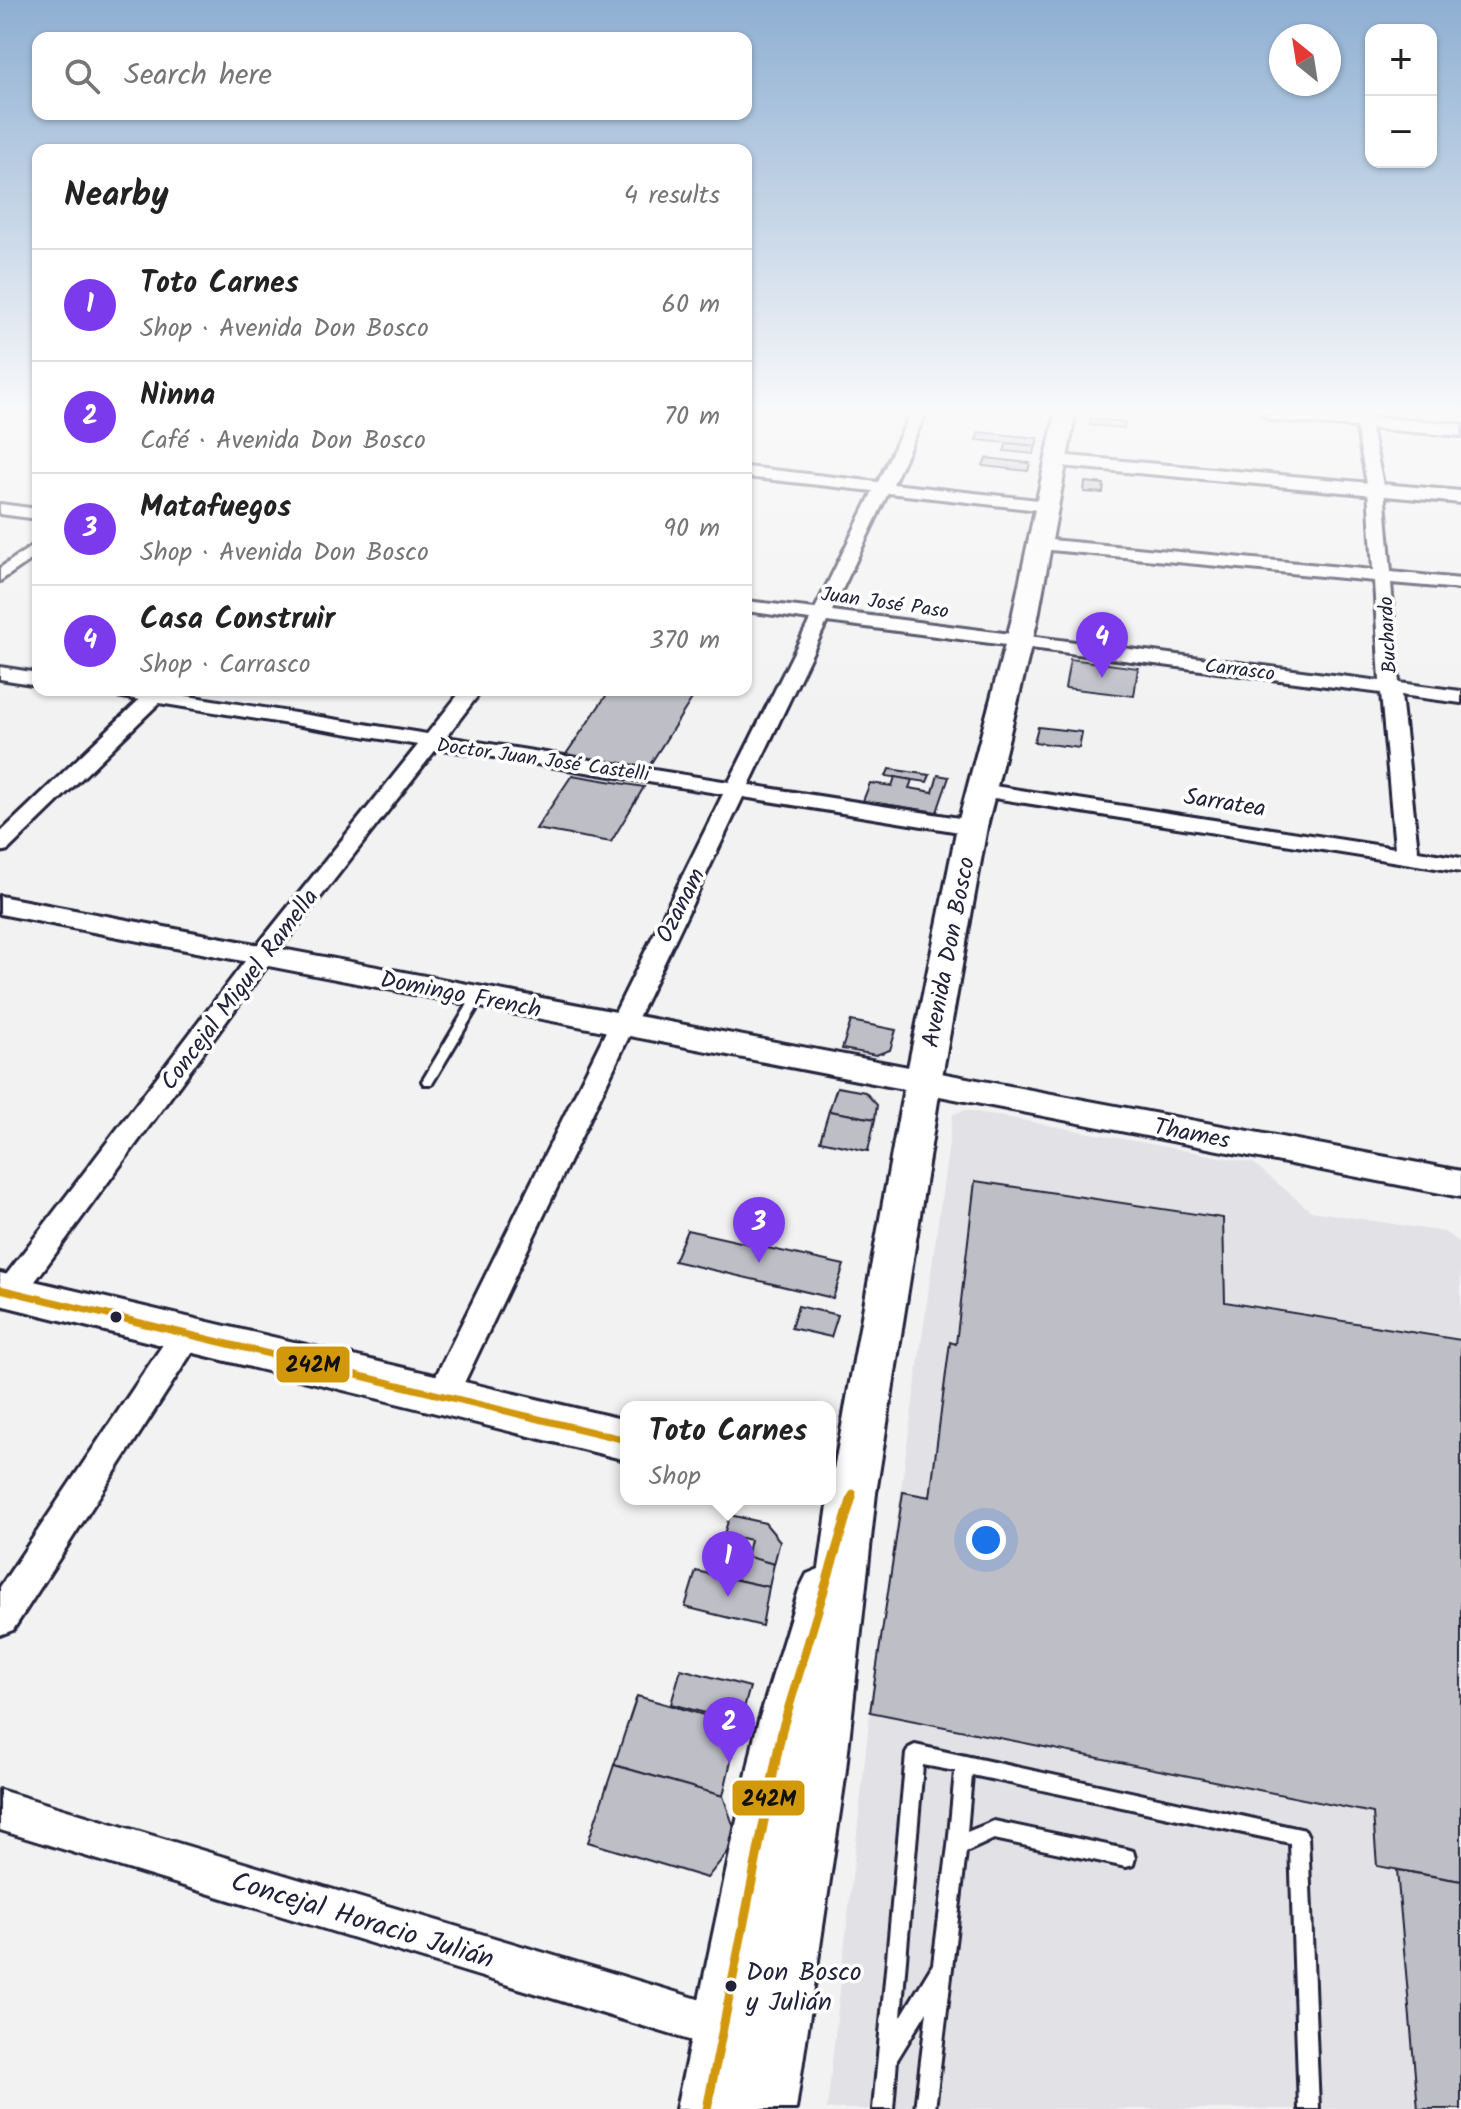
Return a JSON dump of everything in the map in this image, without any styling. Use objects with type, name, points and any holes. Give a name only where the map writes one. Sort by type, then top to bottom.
[{"type":"main road","name":"Avenida Don Bosco","points":[[756,2076],[782,1730],[842,1490],[972,827],[1019,642],[1046,513]]},
{"type":"main road","points":[[5,1290],[620,1439]]},
{"type":"main road","name":"Avenida Don Bosco","points":[[707,2109],[756,2076],[818,1778],[842,1490]]},
{"type":"street","name":"Ozanam","points":[[442,1396],[619,1023],[739,788],[871,513]]},
{"type":"street","name":"Buchardo","points":[[1378,513],[1390,688],[1407,856]]},
{"type":"street","points":[[1040,544],[1461,584]]},
{"type":"street","points":[[0,576],[32,552]]},
{"type":"street","name":"Juan José Paso","points":[[752,607],[1019,642]]},
{"type":"street","name":"Carrasco","points":[[1019,642],[1461,697]]},
{"type":"street","points":[[0,673],[32,678]]},
{"type":"street","points":[[0,845],[155,696]]},
{"type":"street","name":"Doctor Juan José Castelli","points":[[175,696],[432,742],[972,827]]},
{"type":"street","name":"Concejal Miguel Ramella","points":[[5,1290],[261,957],[467,696]]},
{"type":"street","name":"Sarratea","points":[[981,790],[1461,865]]},
{"type":"street","name":"Domingo French","points":[[0,905],[923,1082]]},
{"type":"street","name":"Thames","points":[[923,1082],[1461,1184]]},
{"type":"street","points":[[0,1618],[187,1334]]},
{"type":"street","name":"Concejal Horacio Julián","points":[[0,1810],[756,2076]]},
{"type":"lane","points":[[428,1081],[478,997]]},
{"type":"lane","points":[[883,2109],[915,1754],[1299,1836],[1309,2109]]},
{"type":"lane","points":[[925,2109],[964,1765]]},
{"type":"lane","points":[[957,1846],[994,1830],[1126,1858]]},
{"type":"lane","points":[[889,2056],[943,1965]]},
{"type":"shaded area","points":[[966,1110],[1253,1163],[1311,1211],[1444,1232],[1461,1243],[1461,2109],[827,2109],[870,1712],[953,1114]]},
{"type":"building","points":[[1070,659],[1138,668],[1134,696],[1065,688]]},
{"type":"building","points":[[606,696],[693,697],[644,774],[562,760]]},
{"type":"building","points":[[1038,727],[1082,732],[1079,748],[1034,742]]},
{"type":"building","points":[[889,769],[930,775],[927,782],[886,776]]},
{"type":"building","points":[[572,775],[644,787],[611,842],[536,829]]},
{"type":"building","points":[[938,775],[949,777],[937,812],[863,801],[870,783],[892,786],[895,777],[912,780],[909,788],[933,792]]},
{"type":"building","points":[[851,1021],[896,1030],[890,1050],[876,1055],[842,1049]]},
{"type":"building","points":[[837,1087],[865,1092],[877,1105],[875,1119],[829,1111]]},
{"type":"building","points":[[829,1111],[875,1119],[868,1151],[820,1141]]},
{"type":"building","points":[[975,1181],[1223,1218],[1225,1302],[1461,1340],[1461,1881],[1377,1866],[1373,1813],[870,1712],[903,1492],[930,1497],[950,1342],[956,1344]]},
{"type":"building","points":[[687,1230],[844,1265],[833,1298],[674,1261]]},
{"type":"building","points":[[798,1306],[838,1315],[831,1337],[791,1328]]},
{"type":"building","points":[[730,1515],[765,1523],[780,1541],[774,1564],[746,1557],[750,1540],[724,1534]]},
{"type":"building","points":[[724,1550],[774,1564],[769,1587],[718,1576]]},
{"type":"building","points":[[696,1571],[769,1587],[762,1626],[685,1607]]},
{"type":"building","points":[[681,1669],[750,1687],[744,1708],[723,1702],[720,1717],[671,1704]]},
{"type":"building","points":[[637,1696],[739,1725],[723,1796],[614,1765]]},
{"type":"building","points":[[614,1765],[723,1796],[738,1839],[707,1878],[588,1842]]},
{"type":"building","points":[[1397,1870],[1461,1881],[1461,2109],[1418,2109]]},
{"type":"transit line","name":"242M","points":[[0,1289],[620,1439]]},
{"type":"transit line","name":"242M","points":[[707,2109],[782,1730],[853,1493]]},
{"type":"place","name":"Casa Construir","points":[[1102,678]]},
{"type":"place","name":"Matafuegos","points":[[759,1263]]},
{"type":"place","name":"Toto Carnes","points":[[728,1597]]},
{"type":"place","name":"Ninna","points":[[729,1763]]},
{"type":"place","name":"Don Bosco y Julián","points":[[731,1986]]}]
